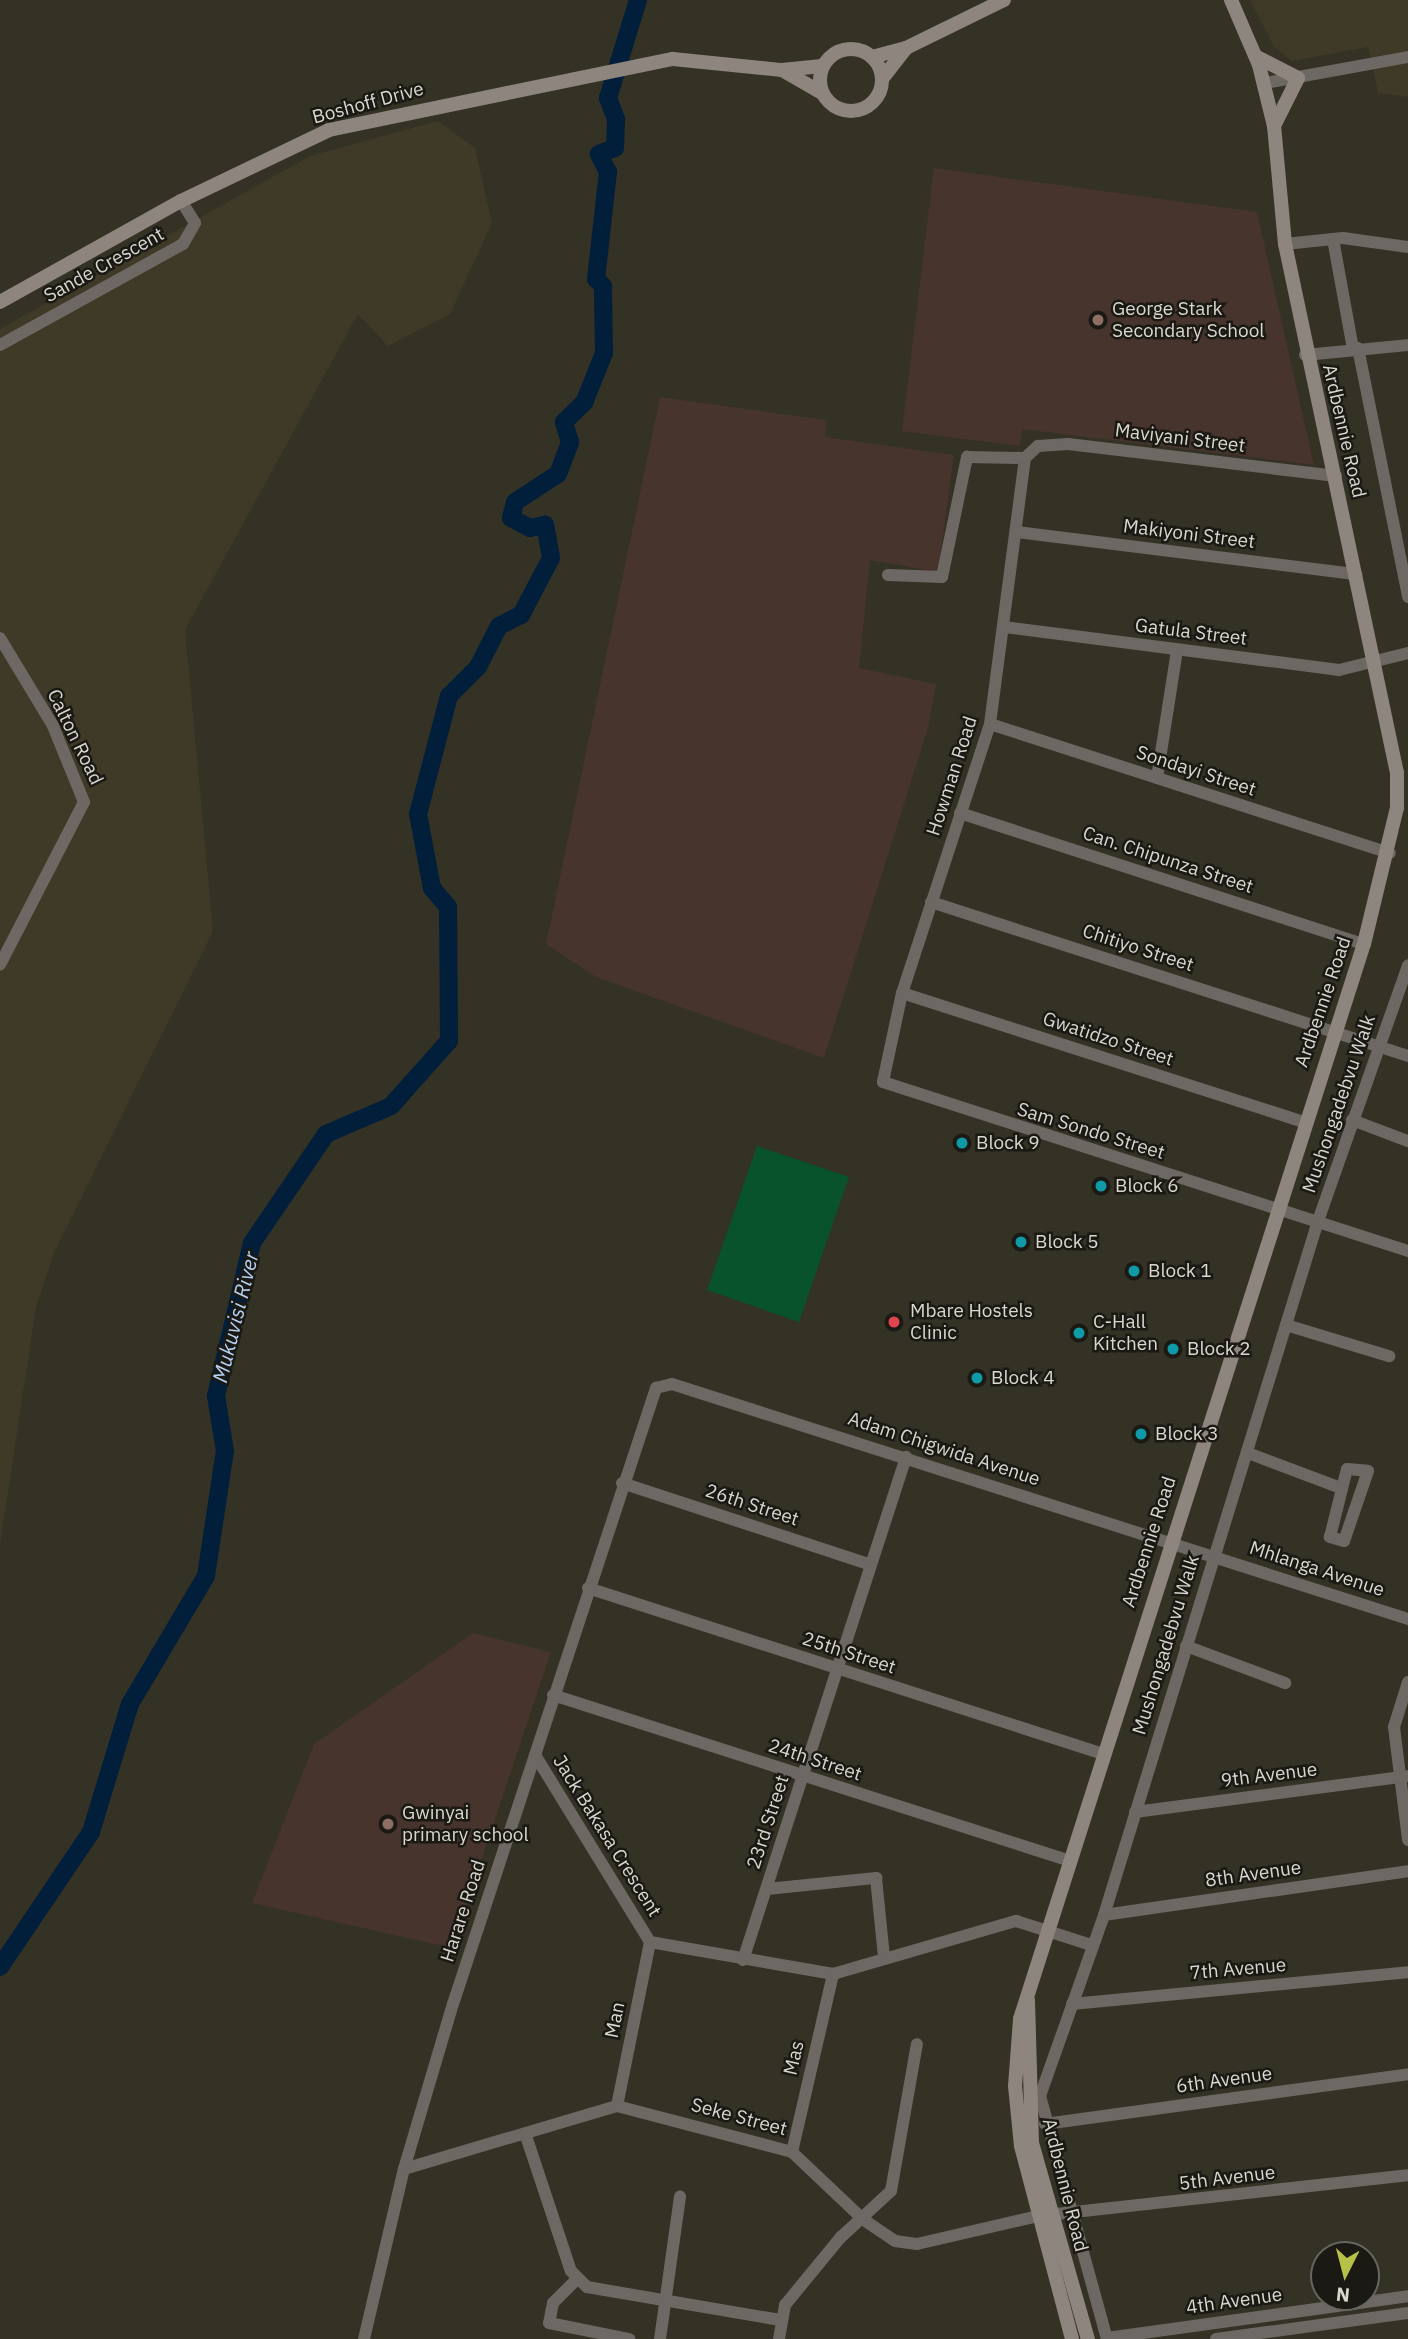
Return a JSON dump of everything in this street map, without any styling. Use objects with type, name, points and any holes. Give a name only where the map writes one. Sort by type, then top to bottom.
[{"type":"main road","points":[[906,48],[882,79],[880,95],[863,109],[839,109],[822,93],[822,66],[847,49],[872,57],[906,48],[1004,0]]},
{"type":"main road","name":"Ardbennie Road","points":[[1072,2339],[1014,2086],[1028,1995],[1044,1928],[1170,1543],[1332,1032],[1364,944],[1390,853],[1397,773],[1372,663],[1336,476],[1306,355],[1285,244],[1274,126],[1265,83],[1231,0]]},
{"type":"main road","points":[[1256,56],[1298,78],[1274,126]]},
{"type":"main road","points":[[872,57],[882,79]]},
{"type":"main road","name":"Boshoff Drive","points":[[0,302],[181,201],[329,130],[654,63],[707,59],[782,70],[822,66]]},
{"type":"main road","name":"Boshoff Drive","points":[[782,70],[822,93]]},
{"type":"main road","name":"Ardbennie Road","points":[[1045,2216],[1088,2339]]},
{"type":"street","points":[[1265,83],[1408,57]]},
{"type":"street","name":"Sande Crescent","points":[[0,345],[183,244],[195,223],[181,201]]},
{"type":"street","points":[[1285,244],[1333,239],[1408,247]]},
{"type":"street","points":[[1333,239],[1408,597]]},
{"type":"street","points":[[1306,355],[1408,345]]},
{"type":"street","name":"Maviyani Street","points":[[1025,458],[1038,446],[1068,443],[1336,476]]},
{"type":"street","points":[[888,575],[942,577],[967,457],[1025,458]]},
{"type":"street","name":"Howman Road","points":[[895,1091],[886,1087],[882,1073],[902,993],[990,724],[1025,458]]},
{"type":"street","name":"Makiyoni Street","points":[[1017,532],[1356,574]]},
{"type":"street","name":"Gatula Street","points":[[1004,627],[1339,670],[1408,653]]},
{"type":"street","name":"Calton Road","points":[[0,638],[53,726],[84,802],[0,965]]},
{"type":"street","points":[[1157,778],[1177,650]]},
{"type":"street","name":"Sondayi Street","points":[[990,724],[1390,853]]},
{"type":"street","name":"Can. Chipunza Street","points":[[960,813],[1364,944]]},
{"type":"street","name":"Chitiyo Street","points":[[931,902],[1408,1056]]},
{"type":"street","name":"Mushongadebvu Walk","points":[[1107,2339],[1045,2124],[1040,2096],[1091,1945],[1104,1915],[1318,1221],[1408,965]]},
{"type":"street","name":"Gwatidzo Street","points":[[902,993],[1303,1122]]},
{"type":"street","name":"Sam Sondo Street","points":[[895,1091],[1408,1251]]},
{"type":"street","points":[[1352,1120],[1408,1141]]},
{"type":"street","points":[[1286,1325],[1389,1356]]},
{"type":"street","name":"Adam Chigwida Avenue","points":[[661,1385],[906,1457],[1213,1556]]},
{"type":"street","name":"Harare Road","points":[[364,2339],[404,2169],[622,1483],[653,1392],[661,1385]]},
{"type":"street","points":[[1248,1453],[1338,1486]]},
{"type":"street","name":"23rd Street","points":[[743,1960],[838,1670],[869,1564],[906,1457]]},
{"type":"street","points":[[1347,1469],[1368,1471],[1344,1541],[1330,1537],[1338,1486],[1347,1469]]},
{"type":"street","name":"26th Street","points":[[622,1483],[869,1564]]},
{"type":"street","name":"Mhlanga Avenue","points":[[1213,1556],[1408,1619]]},
{"type":"street","name":"25th Street","points":[[588,1588],[1100,1753]]},
{"type":"street","points":[[1186,1646],[1286,1683]]},
{"type":"street","points":[[1408,1682],[1394,1727],[1404,1777],[1408,1840]]},
{"type":"street","name":"24th Street","points":[[553,1695],[1067,1860]]},
{"type":"street","name":"Jack Bakasa Crescent","points":[[535,1755],[650,1942],[743,1960],[833,1973],[1016,1921],[1091,1945]]},
{"type":"street","name":"9th Avenue","points":[[1135,1812],[1404,1777]]},
{"type":"street","name":"8th Avenue","points":[[1104,1915],[1408,1871]]},
{"type":"street","points":[[766,1889],[876,1878],[884,1957]]},
{"type":"street","name":"Man","points":[[617,2106],[650,1942]]},
{"type":"street","name":"7th Avenue","points":[[1072,2004],[1408,1972]]},
{"type":"street","name":"Mas","points":[[792,2152],[833,1973]]},
{"type":"street","points":[[779,2339],[779,2320],[785,2305],[837,2242],[864,2220],[891,2192],[917,2044]]},
{"type":"street","name":"6th Avenue","points":[[1045,2124],[1408,2074]]},
{"type":"street","points":[[404,2169],[526,2136],[617,2106]]},
{"type":"street","name":"Seke Street","points":[[617,2106],[792,2152],[864,2220],[895,2241],[917,2244],[1045,2216]]},
{"type":"street","points":[[526,2136],[577,2279],[591,2289],[667,2304],[779,2320]]},
{"type":"street","name":"5th Avenue","points":[[1045,2216],[1074,2217],[1408,2175]]},
{"type":"street","points":[[660,2339],[680,2196]]},
{"type":"street","points":[[577,2279],[553,2303],[549,2323],[629,2339]]},
{"type":"street","name":"4th Avenue","points":[[1107,2339],[1147,2336],[1408,2296]]},
{"type":"street","name":"4th Avenue","points":[[1216,2339],[1408,2313]]},
{"type":"shaded area","points":[[1250,0],[1408,0],[1408,97],[1378,93],[1368,47],[1292,61],[1274,47]]},
{"type":"shaded area","points":[[438,121],[475,148],[492,223],[450,314],[388,346],[358,314],[185,630],[213,931],[54,1253],[36,1307],[0,1544],[0,329],[310,156]]},
{"type":"shaded area","name":"George Stark Secondary School","points":[[934,168],[1257,212],[1314,465],[1022,429],[1020,446],[902,431]]},
{"type":"shaded area","points":[[660,397],[826,420],[825,437],[954,455],[938,572],[870,560],[859,668],[936,684],[928,728],[824,1058],[596,977],[546,944]]},
{"type":"shaded area","name":"Gwinyai primary school","points":[[473,1633],[551,1652],[452,1948],[252,1903],[314,1744]]},
{"type":"green space","points":[[757,1146],[849,1177],[799,1322],[707,1290]]},
{"type":"waterway","name":"Mukuvisi River","points":[[0,1967],[91,1832],[130,1704],[206,1576],[225,1451],[216,1396],[252,1243],[326,1134],[391,1106],[449,1041],[448,907],[432,888],[418,814],[449,696],[478,667],[499,626],[521,615],[551,558],[545,525],[530,528],[511,518],[515,502],[558,474],[570,442],[564,422],[584,403],[604,353],[603,286],[596,279],[608,172],[599,154],[615,148],[616,119],[608,98],[638,0]]},
{"type":"place","name":"George Stark Secondary School","points":[[1098,320]]},
{"type":"place","name":"Block 9","points":[[962,1143]]},
{"type":"place","name":"Block 6","points":[[1101,1186]]},
{"type":"place","name":"Block 5","points":[[1021,1242]]},
{"type":"place","name":"Block 1","points":[[1134,1271]]},
{"type":"place","name":"Mbare Hostels Clinic","points":[[894,1322]]},
{"type":"place","name":"C-Hall Kitchen","points":[[1079,1333]]},
{"type":"place","name":"Block 2","points":[[1173,1349]]},
{"type":"place","name":"Block 4","points":[[977,1378]]},
{"type":"place","name":"Block 3","points":[[1141,1434]]},
{"type":"place","name":"Gwinyai primary school","points":[[388,1824]]}]
